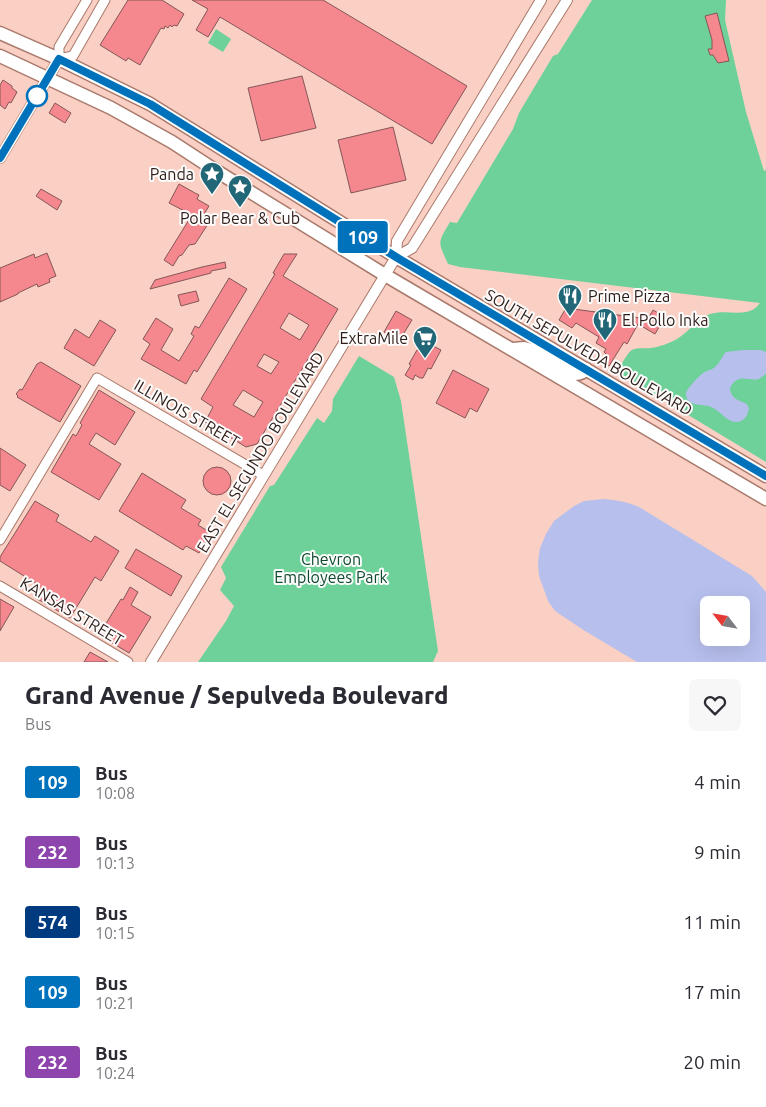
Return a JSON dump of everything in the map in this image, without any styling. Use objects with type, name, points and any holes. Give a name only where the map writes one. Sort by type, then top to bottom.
[{"type":"highway","name":"SOUTH SEPULVEDA BOULEVARD","points":[[0,33],[59,59],[150,104],[396,257],[766,476]]},
{"type":"highway","points":[[0,56],[111,108],[172,142],[385,275],[766,499]]},
{"type":"highway","points":[[510,349],[524,348],[532,350],[575,374],[583,372],[586,368]]},
{"type":"main road","name":"EAST EL SEGUNDO BOULEVARD","points":[[151,662],[396,257],[397,241],[541,0]]},
{"type":"main road","name":"EAST EL SEGUNDO BOULEVARD","points":[[396,257],[412,248],[567,0]]},
{"type":"main road","points":[[0,158],[59,59]]},
{"type":"street","points":[[87,0],[59,47],[59,59],[73,56],[105,0]]},
{"type":"street","name":"ILLINOIS STREET","points":[[0,540],[97,378],[263,475]]},
{"type":"street","name":"KANSAS STREET","points":[[0,586],[128,662]]},
{"type":"green space","points":[[592,0],[726,0],[725,20],[746,112],[764,171],[766,170],[766,462],[617,372],[632,350],[661,346],[671,342],[710,314],[750,311],[760,303],[460,267],[448,264],[442,251],[441,239],[450,222],[457,223],[513,129],[519,113],[553,56],[558,54]]},
{"type":"green space","points":[[216,29],[231,39],[223,52],[208,43]]},
{"type":"green space","name":"Chevron Employees Park","points":[[359,356],[394,377],[401,401],[438,651],[433,662],[198,662],[234,606],[220,590],[226,578],[221,567],[270,486],[274,485],[317,418],[324,423],[332,411],[333,399]]},
{"type":"water","points":[[761,350],[766,352],[766,374],[755,380],[736,380],[730,388],[731,394],[749,408],[745,418],[736,422],[728,420],[715,409],[689,401],[686,392],[700,375],[713,369],[726,352]]},
{"type":"water","points":[[609,499],[639,507],[752,576],[766,592],[766,662],[637,662],[555,611],[548,601],[539,576],[540,548],[554,521],[584,501]]},
{"type":"building","points":[[128,0],[162,0],[184,14],[177,26],[174,25],[172,27],[170,25],[168,28],[165,26],[164,29],[161,28],[140,65],[128,58],[126,61],[100,45]]},
{"type":"building","points":[[192,0],[323,0],[467,86],[432,144],[220,17],[208,37],[196,30],[208,9]]},
{"type":"building","points":[[717,13],[729,61],[718,63],[713,55],[710,55],[708,49],[712,49],[712,40],[705,16]]},
{"type":"building","points":[[302,76],[316,128],[261,141],[248,88]]},
{"type":"building","points":[[3,80],[17,92],[5,109],[0,105],[0,85]]},
{"type":"building","points":[[55,103],[71,113],[65,123],[49,113]]},
{"type":"building","points":[[393,127],[406,180],[351,193],[338,140]]},
{"type":"building","points":[[179,184],[199,195],[197,199],[209,206],[204,214],[210,218],[208,220],[210,221],[195,244],[189,245],[173,266],[164,260],[192,215],[169,203]]},
{"type":"building","points":[[41,189],[62,201],[57,210],[36,196]]},
{"type":"building","points":[[47,253],[56,276],[49,279],[50,282],[38,287],[37,284],[0,302],[0,268],[34,254],[35,258]]},
{"type":"building","points":[[284,254],[297,254],[283,276],[338,309],[257,444],[246,447],[205,422],[213,407],[201,399],[275,274],[273,273]],"holes":[[[289,313],[309,325],[300,340],[280,328]],[[264,354],[279,362],[271,374],[257,366]],[[243,390],[263,402],[254,417],[233,405]]]},
{"type":"building","points":[[225,262],[226,268],[150,289],[155,280]]},
{"type":"building","points":[[229,278],[247,289],[197,372],[194,370],[186,384],[141,359],[150,344],[143,339],[156,318],[173,329],[161,350],[179,361],[194,336],[191,334],[195,326],[199,328]]},
{"type":"building","points":[[196,291],[199,301],[181,306],[178,295]]},
{"type":"building","points":[[566,308],[648,319],[653,310],[665,317],[655,334],[638,324],[627,344],[624,342],[609,366],[601,361],[606,354],[604,352],[606,349],[596,343],[599,337],[576,323],[572,328],[559,320]]},
{"type":"building","points":[[396,311],[412,320],[399,341],[384,332]]},
{"type":"building","points":[[100,320],[116,330],[94,366],[64,348],[75,329],[89,338]]},
{"type":"building","points":[[422,345],[429,349],[431,345],[441,350],[431,369],[428,368],[423,378],[415,375],[413,380],[405,375],[411,365],[409,364]]},
{"type":"building","points":[[41,362],[81,386],[60,422],[17,397],[16,394],[20,389],[22,390],[37,364]]},
{"type":"building","points":[[453,370],[489,389],[477,412],[470,408],[465,418],[436,403]]},
{"type":"building","points":[[99,390],[135,412],[115,445],[96,433],[89,444],[121,464],[99,500],[51,472],[73,434],[76,436],[82,425],[80,423]]},
{"type":"building","points":[[0,448],[26,465],[10,491],[0,485]]},
{"type":"building","points":[[217,467],[227,471],[231,481],[227,491],[217,495],[207,491],[203,481],[207,471]]},
{"type":"building","points":[[142,473],[186,500],[181,508],[201,520],[198,525],[211,533],[199,553],[186,546],[183,550],[119,511]]},
{"type":"building","points":[[35,501],[59,515],[56,521],[91,542],[95,536],[119,551],[101,581],[95,577],[70,618],[34,597],[40,586],[0,561],[0,557]]},
{"type":"building","points":[[136,549],[182,576],[171,596],[125,568]]},
{"type":"building","points":[[130,587],[138,592],[131,605],[151,617],[129,653],[99,635]]},
{"type":"building","points":[[0,599],[14,607],[0,631]]},
{"type":"building","points":[[90,652],[108,662],[84,662]]},
{"type":"bus line","name":"109","points":[[0,158],[59,59],[150,104],[396,257],[766,476]]},
{"type":"place","name":"Panda","points":[[212,195]]},
{"type":"place","name":"Polar Bear & Cub","points":[[240,208]]},
{"type":"place","name":"Prime Pizza","points":[[570,317]]},
{"type":"place","name":"El Pollo Inka","points":[[605,341]]},
{"type":"place","name":"ExtraMile","points":[[425,359]]}]
